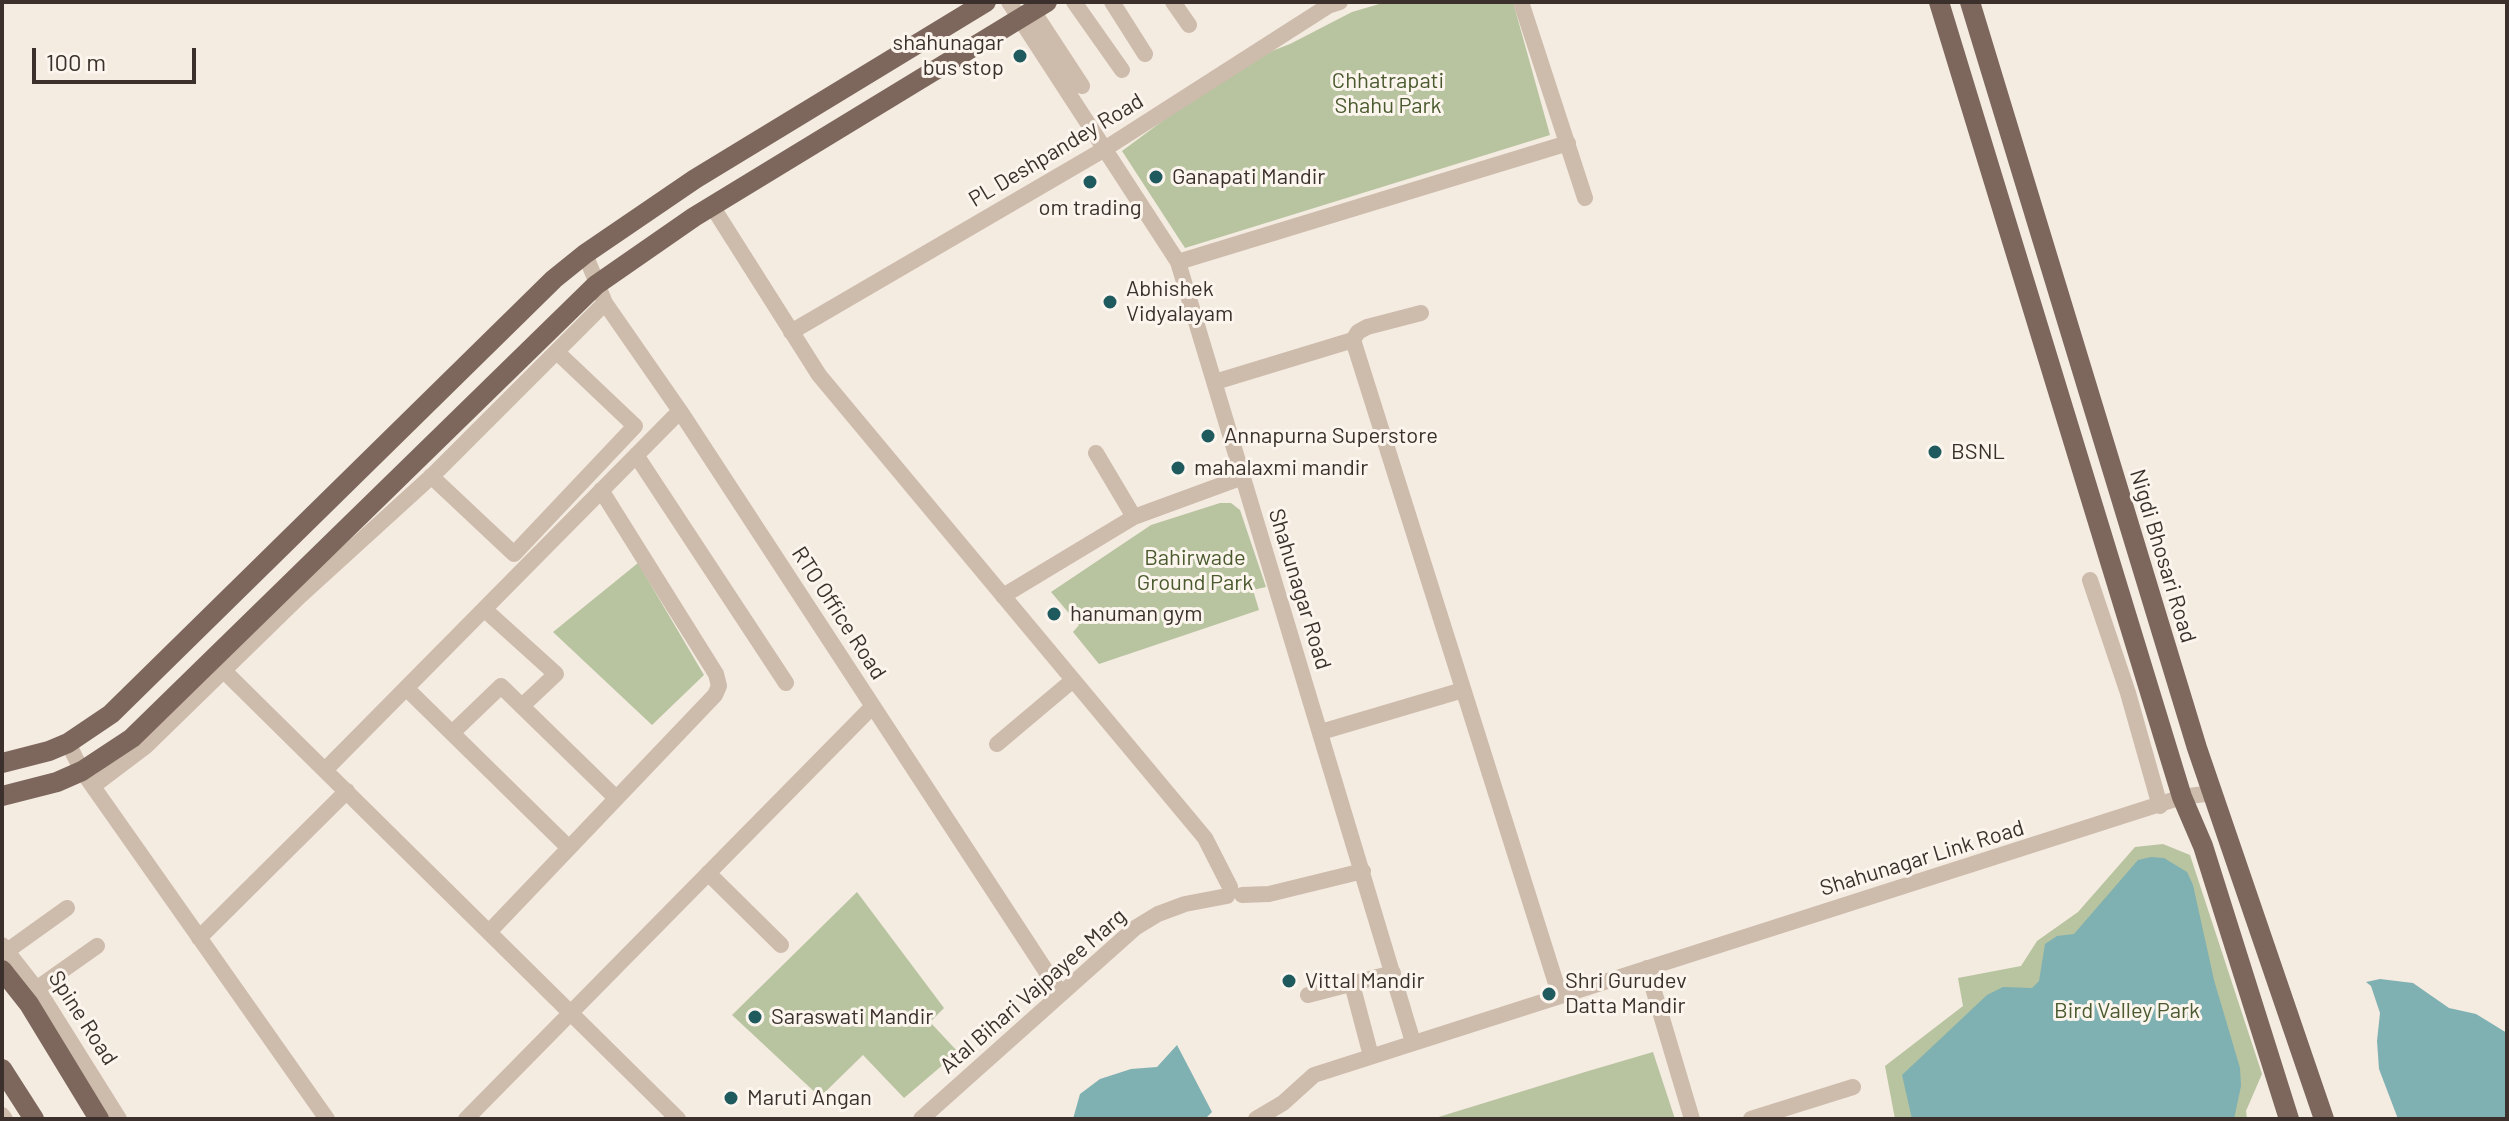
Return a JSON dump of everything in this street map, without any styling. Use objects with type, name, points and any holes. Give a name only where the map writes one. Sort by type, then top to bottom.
[{"type":"main road","points":[[2,763],[68,743],[111,714],[554,279],[585,254],[695,179],[986,2]]},
{"type":"main road","points":[[1939,2],[2124,610],[2138,690],[2203,846],[2289,1119]]},
{"type":"main road","name":"Nigdi Bhosari Road","points":[[1970,2],[2212,793],[2324,1119]]},
{"type":"main road","points":[[2,796],[57,782],[88,779],[218,665],[601,294],[712,206],[1028,8]]},
{"type":"main road","name":"Spine Road","points":[[4,955],[29,1004],[99,1119]]},
{"type":"main road","points":[[2,1069],[34,1119]]},
{"type":"main road","points":[[2,1093],[19,1119]]},
{"type":"street","points":[[1074,2],[1122,70]]},
{"type":"street","points":[[1112,2],[1145,54]]},
{"type":"street","points":[[1173,2],[1189,25]]},
{"type":"street","name":"PL Deshpandey Road","points":[[791,332],[1103,150],[1328,6],[1340,2]]},
{"type":"street","points":[[1521,2],[1585,198]]},
{"type":"street","points":[[1028,8],[1082,86]]},
{"type":"street","name":"Shahunagar Road","points":[[1028,8],[1103,150],[1178,262],[1413,1042]]},
{"type":"street","points":[[1178,262],[1568,143]]},
{"type":"street","points":[[712,206],[819,375],[1205,838],[1233,893]]},
{"type":"street","name":"RTO Office Road","points":[[585,254],[601,294],[1061,994]]},
{"type":"street","points":[[601,294],[557,352],[431,476],[218,665],[678,1119]]},
{"type":"street","points":[[1215,382],[1353,340],[1358,332],[1367,327],[1421,313]]},
{"type":"street","points":[[1353,340],[1560,996]]},
{"type":"street","points":[[431,476],[514,554],[635,426],[557,352]]},
{"type":"street","points":[[325,770],[680,411]]},
{"type":"street","points":[[1096,453],[1134,517]]},
{"type":"street","points":[[636,455],[786,683]]},
{"type":"street","points":[[1003,596],[1134,517],[1243,477]]},
{"type":"street","points":[[489,932],[715,695],[719,686],[716,674],[601,490]]},
{"type":"street","points":[[2090,580],[2102,616],[2138,690],[2160,806]]},
{"type":"street","points":[[484,609],[556,674],[522,706]]},
{"type":"street","points":[[2102,616],[2124,610]]},
{"type":"street","points":[[997,744],[1073,680]]},
{"type":"street","points":[[452,733],[501,686],[616,798]]},
{"type":"street","points":[[406,688],[569,848]]},
{"type":"street","points":[[1321,732],[1463,690]]},
{"type":"street","points":[[466,1119],[873,706]]},
{"type":"street","points":[[68,743],[88,779],[327,1119]]},
{"type":"street","points":[[199,938],[347,791]]},
{"type":"street","name":"Shahunagar Link Road","points":[[1283,1103],[1314,1075],[2182,797],[2212,793]]},
{"type":"street","name":"Atal Bihari Vajpayee Marg","points":[[921,1119],[1135,928],[1158,914],[1233,893],[1269,894],[1363,871]]},
{"type":"street","points":[[708,873],[781,945]]},
{"type":"street","points":[[4,955],[67,908]]},
{"type":"street","points":[[36,989],[97,946]]},
{"type":"street","name":"Spine Road","points":[[4,955],[36,989],[119,1119]]},
{"type":"street","points":[[1647,968],[1692,1119]]},
{"type":"street","points":[[1308,995],[1393,973]]},
{"type":"street","points":[[1352,984],[1371,1056]]},
{"type":"street","points":[[1751,1119],[1853,1087]]},
{"type":"street","points":[[1256,1119],[1283,1103]]},
{"type":"street","points":[[1275,1119],[1283,1103]]},
{"type":"green space","name":"Chhatrapati Shahu Park","points":[[1386,2],[1513,2],[1550,135],[1185,248],[1122,151],[1241,63],[1290,44],[1352,12]]},
{"type":"green space","name":"Bahirwade Ground Park","points":[[1220,503],[1231,503],[1240,510],[1266,587],[1253,590],[1259,610],[1099,664],[1073,632],[1079,625],[1051,592],[1151,525]]},
{"type":"green space","points":[[638,563],[704,675],[652,725],[553,632]]},
{"type":"green space","name":"Bird Valley Park","points":[[2163,844],[2190,855],[2262,1074],[2246,1111],[2247,1119],[1895,1119],[1885,1066],[1963,1006],[1958,978],[2021,966],[2037,941],[2078,912],[2135,847]]},
{"type":"green space","points":[[857,892],[944,1008],[930,1022],[958,1052],[904,1098],[863,1055],[820,1097],[732,1015]]},
{"type":"green space","points":[[1653,1052],[1675,1119],[1432,1119],[1585,1072]]},
{"type":"water","name":"Bird Valley Park","points":[[2164,858],[2187,872],[2193,885],[2214,980],[2240,1068],[2241,1086],[2234,1119],[1912,1119],[1902,1075],[1987,995],[2003,987],[2032,988],[2039,981],[2045,944],[2057,936],[2074,934],[2138,860]]},
{"type":"water","points":[[2380,979],[2413,983],[2449,1008],[2476,1014],[2507,1033],[2507,1119],[2398,1119],[2379,1069],[2377,1041],[2380,1013],[2371,986],[2366,982]]},
{"type":"water","points":[[1177,1045],[1212,1112],[1205,1119],[1073,1119],[1080,1094],[1100,1079],[1131,1069],[1157,1067]]},
{"type":"place","name":"shahunagar bus stop","points":[[1020,56]]},
{"type":"place","name":"Ganapati Mandir","points":[[1156,177]]},
{"type":"place","name":"om trading","points":[[1090,182]]},
{"type":"place","name":"Abhishek Vidyalayam","points":[[1110,302]]},
{"type":"place","name":"Annapurna Superstore","points":[[1208,436]]},
{"type":"place","name":"BSNL","points":[[1935,452]]},
{"type":"place","name":"mahalaxmi mandir","points":[[1178,468]]},
{"type":"place","name":"hanuman gym","points":[[1054,614]]},
{"type":"place","name":"Vittal Mandir","points":[[1289,981]]},
{"type":"place","name":"Shri Gurudev Datta Mandir","points":[[1549,994]]},
{"type":"place","name":"Saraswati Mandir","points":[[755,1017]]},
{"type":"place","name":"Maruti Angan","points":[[731,1098]]}]
